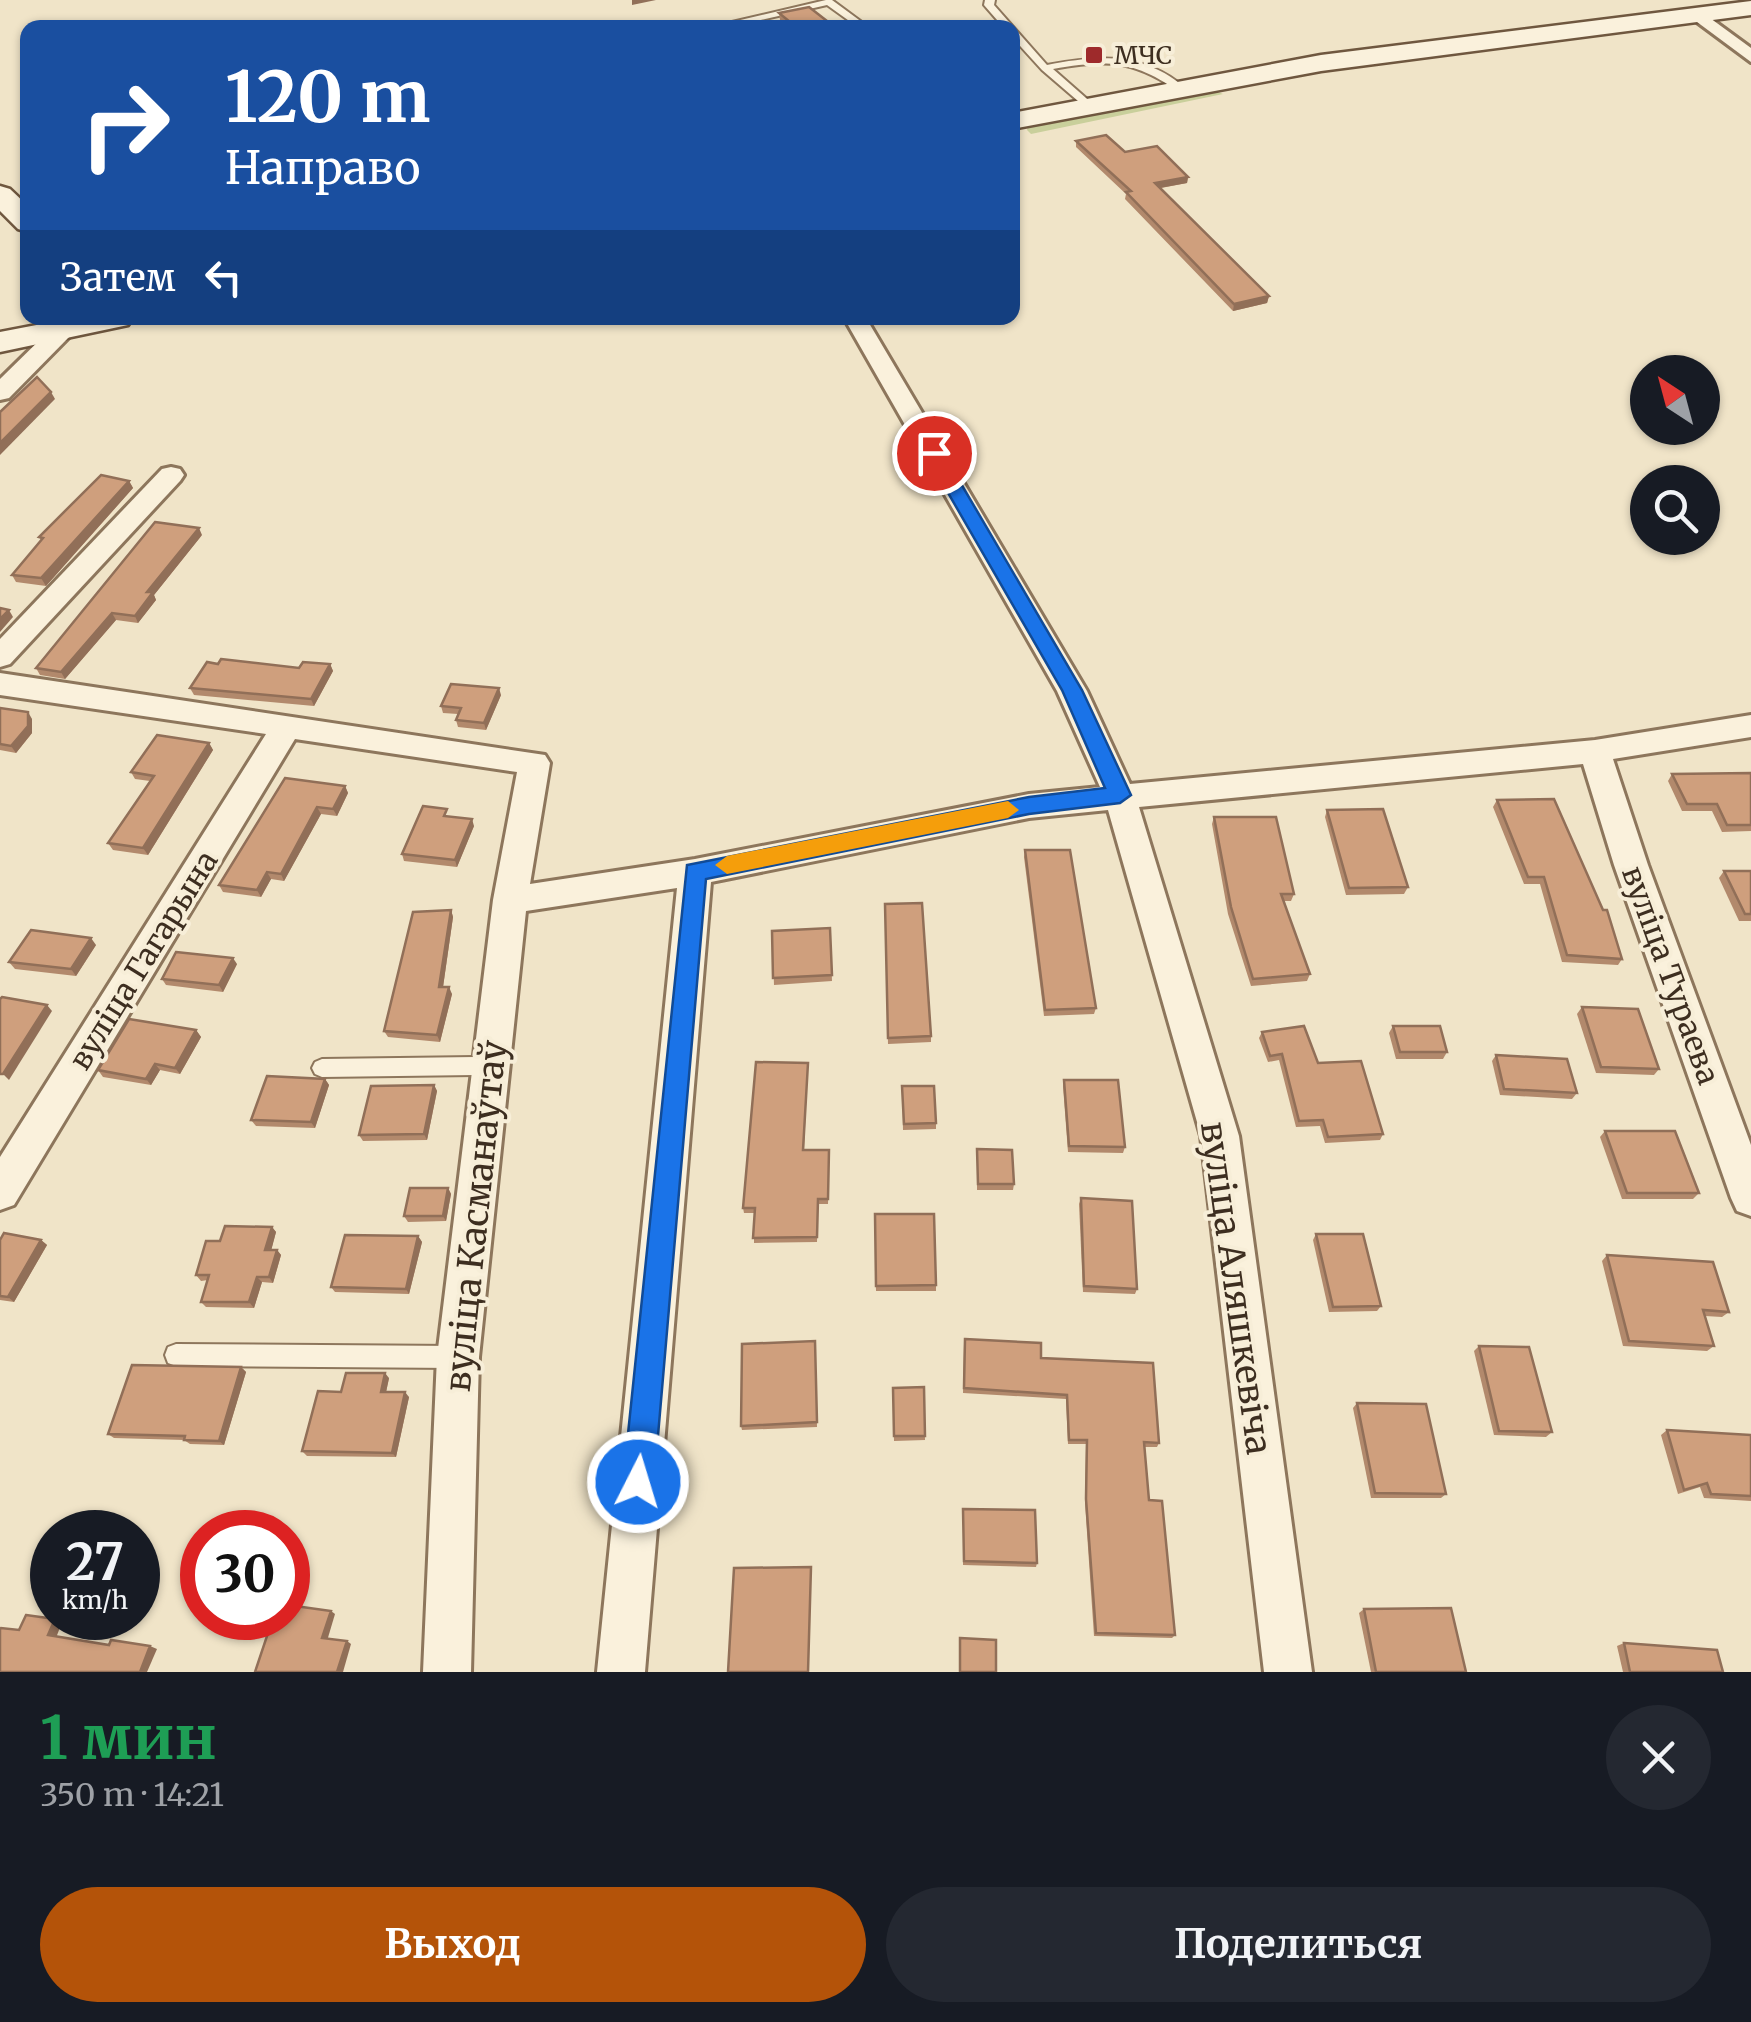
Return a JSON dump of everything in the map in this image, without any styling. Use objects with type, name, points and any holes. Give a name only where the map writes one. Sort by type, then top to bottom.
[{"type":"street","points":[[1020,117],[1321,63],[1751,8]]},
{"type":"street","points":[[1699,15],[1751,57]]},
{"type":"street","points":[[0,195],[20,215]]},
{"type":"street","points":[[0,342],[73,325]]},
{"type":"street","points":[[0,394],[76,325]]},
{"type":"street","name":"вуліца Аляшкевіча","points":[[859,325],[1072,690],[1120,795],[1220,1136],[1288,1672]]},
{"type":"street","points":[[0,657],[171,475]]},
{"type":"street","points":[[0,684],[286,728]]},
{"type":"street","points":[[510,900],[695,872],[1029,806],[1595,750],[1751,726]]},
{"type":"street","name":"вуліца Касманаўтаў","points":[[286,728],[534,764],[510,900],[458,1357],[447,1672]]},
{"type":"street","name":"вуліца Гагарына","points":[[0,1192],[286,728]]},
{"type":"street","name":"вуліца Тураева","points":[[1595,750],[1631,865],[1751,1198]]},
{"type":"street","points":[[621,1672],[695,872]]},
{"type":"lane","points":[[990,0],[989,5],[1003,20]]},
{"type":"lane","points":[[747,20],[829,2],[855,20]]},
{"type":"lane","points":[[1020,39],[1089,106]]},
{"type":"lane","points":[[1046,68],[1107,57],[1146,64],[1178,86]]},
{"type":"lane","points":[[322,1068],[475,1066]]},
{"type":"lane","points":[[176,1355],[458,1357]]},
{"type":"green space","points":[[1210,89],[1223,94],[1031,134],[1027,130],[1028,126]]},
{"type":"building","points":[[809,7],[826,20],[788,20],[779,13]]},
{"type":"building","points":[[1106,135],[1125,152],[1157,146],[1188,177],[1155,183],[1269,296],[1234,304],[1126,192],[1131,191],[1076,141]]},
{"type":"building","points":[[37,377],[51,392],[0,443],[0,412]]},
{"type":"building","points":[[101,475],[129,481],[41,578],[12,575],[43,538],[39,537]]},
{"type":"building","points":[[155,522],[199,528],[147,592],[153,592],[135,616],[112,613],[61,672],[36,668]]},
{"type":"building","points":[[221,659],[299,668],[303,662],[330,664],[311,699],[190,688],[207,662],[218,664]]},
{"type":"building","points":[[451,684],[499,688],[484,723],[456,720],[461,708],[441,706]]},
{"type":"building","points":[[0,708],[28,712],[28,726],[11,746],[0,744]]},
{"type":"building","points":[[157,735],[209,743],[143,848],[108,843],[154,776],[131,772]]},
{"type":"building","points":[[1751,773],[1751,825],[1727,825],[1717,804],[1687,804],[1672,774]]},
{"type":"building","points":[[285,778],[345,786],[333,809],[317,807],[281,874],[267,872],[257,890],[219,885]]},
{"type":"building","points":[[1554,799],[1603,910],[1607,910],[1622,959],[1567,955],[1544,877],[1528,877],[1497,800]]},
{"type":"building","points":[[423,806],[447,809],[444,816],[472,819],[455,860],[402,854]]},
{"type":"building","points":[[1383,809],[1408,887],[1349,888],[1327,810]]},
{"type":"building","points":[[1214,817],[1276,817],[1294,894],[1281,894],[1310,974],[1253,979],[1231,907]]},
{"type":"building","points":[[1025,850],[1070,850],[1096,1008],[1045,1010]]},
{"type":"building","points":[[1724,871],[1751,871],[1751,914],[1745,914]]},
{"type":"building","points":[[922,903],[931,1036],[888,1038],[885,904]]},
{"type":"building","points":[[451,910],[439,987],[449,987],[437,1035],[384,1031],[413,912]]},
{"type":"building","points":[[830,928],[832,975],[773,978],[772,931]]},
{"type":"building","points":[[31,930],[91,938],[71,969],[9,962]]},
{"type":"building","points":[[176,952],[233,958],[219,985],[162,979]]},
{"type":"building","points":[[0,999],[47,1005],[0,1074]]},
{"type":"building","points":[[1582,1007],[1638,1009],[1659,1069],[1601,1067]]},
{"type":"building","points":[[129,1019],[196,1030],[175,1068],[155,1064],[146,1079],[98,1070]]},
{"type":"building","points":[[1304,1026],[1318,1063],[1361,1061],[1383,1134],[1328,1137],[1323,1120],[1299,1121],[1282,1054],[1270,1056],[1262,1032]]},
{"type":"building","points":[[1393,1026],[1440,1026],[1447,1052],[1400,1052]]},
{"type":"building","points":[[1496,1055],[1567,1059],[1577,1093],[1504,1089]]},
{"type":"building","points":[[756,1062],[808,1063],[803,1150],[829,1150],[828,1199],[818,1199],[817,1237],[753,1238],[755,1208],[743,1208]]},
{"type":"building","points":[[267,1076],[325,1079],[311,1122],[251,1120]]},
{"type":"building","points":[[1064,1080],[1118,1080],[1125,1147],[1069,1146]]},
{"type":"building","points":[[434,1085],[424,1134],[359,1135],[371,1086]]},
{"type":"building","points":[[902,1086],[934,1086],[936,1123],[904,1124]]},
{"type":"building","points":[[1605,1131],[1675,1131],[1699,1193],[1627,1193]]},
{"type":"building","points":[[977,1149],[1012,1150],[1014,1184],[978,1184]]},
{"type":"building","points":[[410,1188],[448,1188],[443,1216],[404,1216]]},
{"type":"building","points":[[1081,1198],[1132,1201],[1137,1289],[1084,1286]]},
{"type":"building","points":[[875,1214],[934,1214],[936,1285],[876,1286]]},
{"type":"building","points":[[225,1226],[272,1227],[265,1250],[277,1250],[269,1277],[257,1277],[249,1302],[201,1302],[209,1275],[196,1275],[206,1241],[220,1241]]},
{"type":"building","points":[[4,1233],[41,1240],[8,1297],[0,1296],[0,1240]]},
{"type":"building","points":[[1316,1234],[1363,1234],[1381,1306],[1333,1307]]},
{"type":"building","points":[[345,1235],[418,1236],[406,1289],[331,1287]]},
{"type":"building","points":[[1607,1255],[1713,1262],[1729,1312],[1703,1310],[1714,1346],[1629,1341]]},
{"type":"building","points":[[965,1339],[1041,1343],[1041,1358],[1153,1363],[1159,1443],[1144,1442],[1149,1500],[1162,1501],[1175,1635],[1096,1633],[1086,1499],[1087,1440],[1069,1440],[1067,1395],[964,1388]]},
{"type":"building","points":[[815,1341],[817,1422],[741,1426],[742,1344]]},
{"type":"building","points":[[1479,1346],[1529,1347],[1552,1432],[1499,1431]]},
{"type":"building","points":[[132,1365],[241,1367],[219,1441],[108,1434]]},
{"type":"building","points":[[346,1373],[385,1373],[381,1392],[405,1392],[392,1453],[302,1451],[318,1391],[341,1392]]},
{"type":"building","points":[[924,1387],[925,1436],[894,1436],[893,1388]]},
{"type":"building","points":[[1357,1403],[1426,1404],[1446,1494],[1375,1493]]},
{"type":"building","points":[[1667,1430],[1751,1435],[1751,1496],[1711,1494],[1707,1483],[1684,1490]]},
{"type":"building","points":[[963,1509],[1035,1510],[1037,1563],[964,1561]]},
{"type":"building","points":[[811,1567],[808,1672],[728,1672],[734,1568]]},
{"type":"building","points":[[310,1608],[331,1611],[322,1638],[347,1641],[337,1672],[255,1672],[266,1640],[310,1640]]},
{"type":"building","points":[[1451,1608],[1466,1672],[1376,1672],[1364,1609]]},
{"type":"building","points":[[26,1615],[30,1616],[30,1640],[78,1640],[109,1645],[111,1640],[150,1646],[140,1672],[0,1672],[0,1629],[19,1630]]},
{"type":"building","points":[[960,1638],[996,1640],[996,1672],[960,1672]]},
{"type":"building","points":[[1624,1643],[1717,1650],[1723,1672],[1630,1672]]},
{"type":"slow traffic","points":[[727,865],[1008,810]]},
{"type":"place","name":"МЧС","points":[[1094,55]]},
{"type":"route","points":[[638,1482],[695,872],[1029,806],[1120,795],[1072,690],[934,453]]}]
